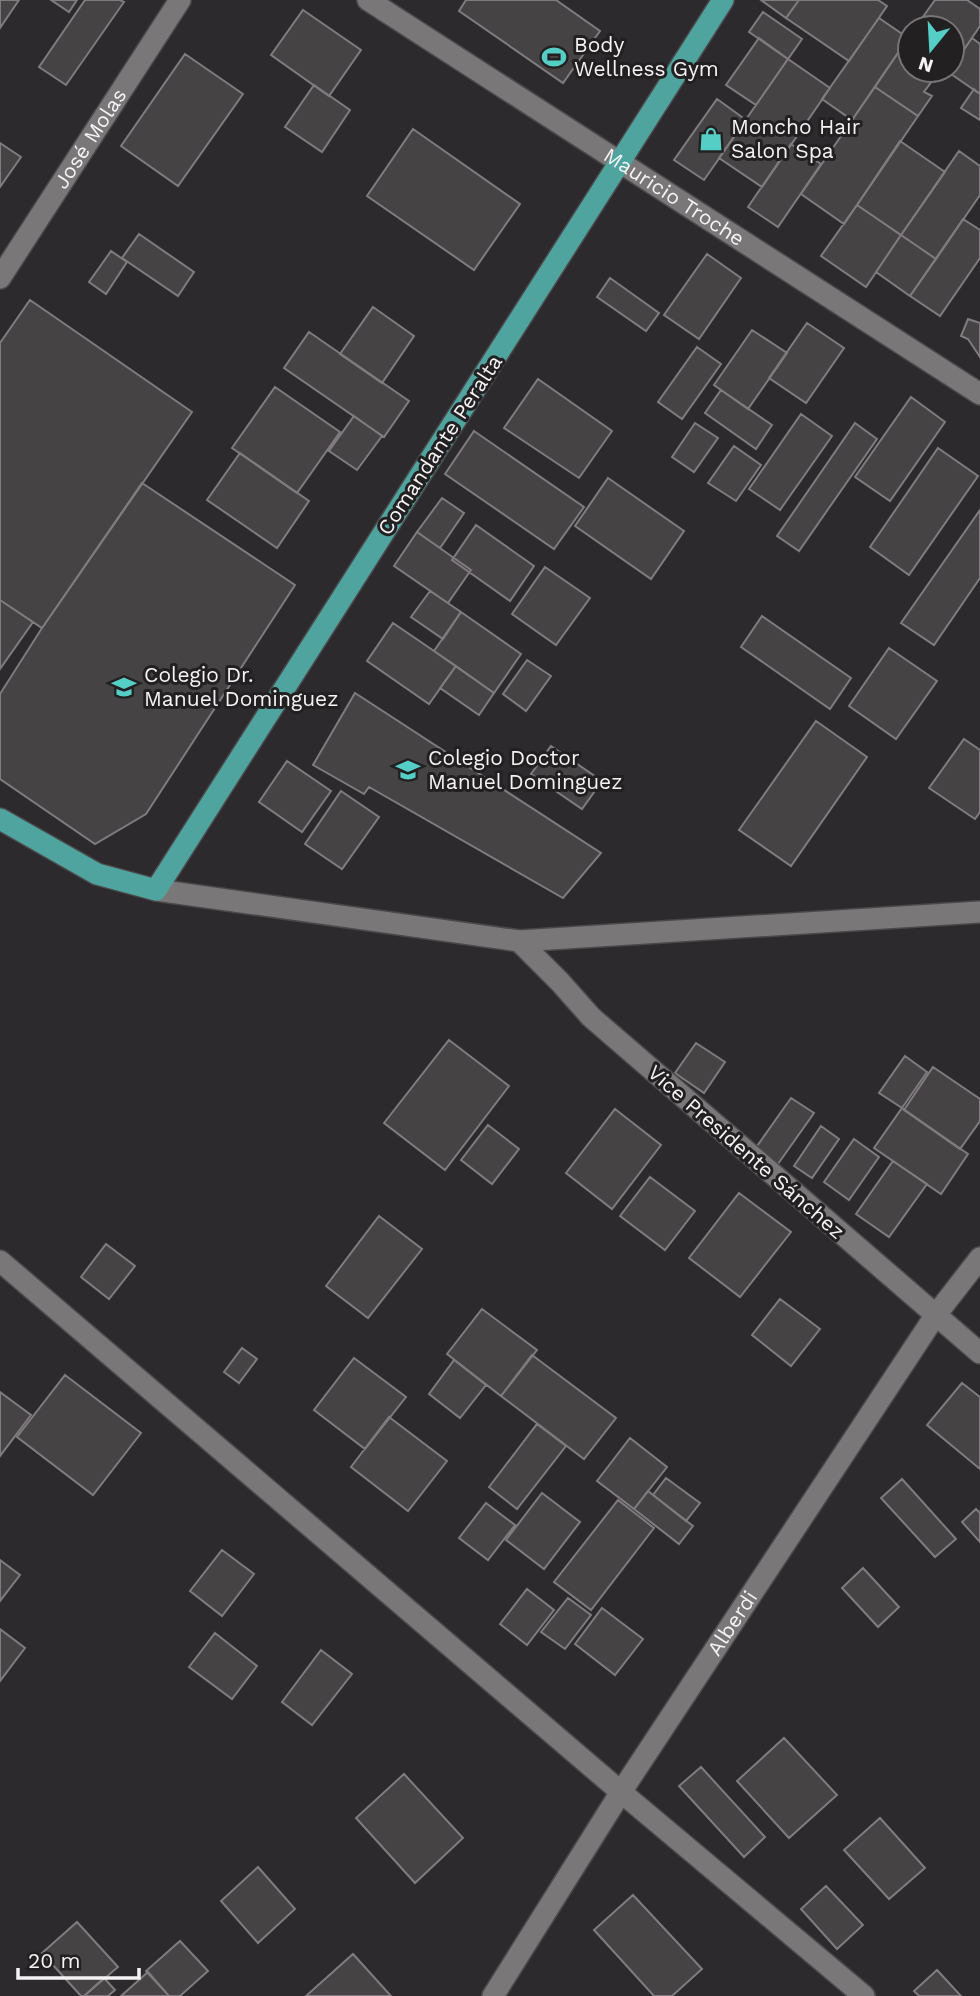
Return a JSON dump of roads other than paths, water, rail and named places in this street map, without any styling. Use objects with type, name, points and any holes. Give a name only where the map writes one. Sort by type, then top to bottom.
[{"type":"main road","name":"Comandante Peralta","points":[[156,890],[723,0]]},
{"type":"main road","points":[[0,819],[96,874],[156,890]]},
{"type":"street","name":"José Molas","points":[[0,278],[180,0]]},
{"type":"street","name":"Mauricio Troche","points":[[368,0],[980,394]]},
{"type":"street","points":[[156,890],[519,941],[980,912]]},
{"type":"street","name":"Vice Presidente Sánchez","points":[[519,941],[591,1017],[980,1353]]},
{"type":"street","name":"Alberdi","points":[[493,1996],[621,1792],[935,1316],[980,1258]]},
{"type":"street","points":[[0,1261],[864,1996]]},
{"type":"place","name":"Body Wellness Gym","points":[[554,57]]},
{"type":"place","name":"Moncho Hair Salon Spa","points":[[711,139]]},
{"type":"place","name":"Colegio Dr. Manuel Dominguez","points":[[124,687]]},
{"type":"place","name":"Colegio Doctor Manuel Dominguez","points":[[408,770]]}]
